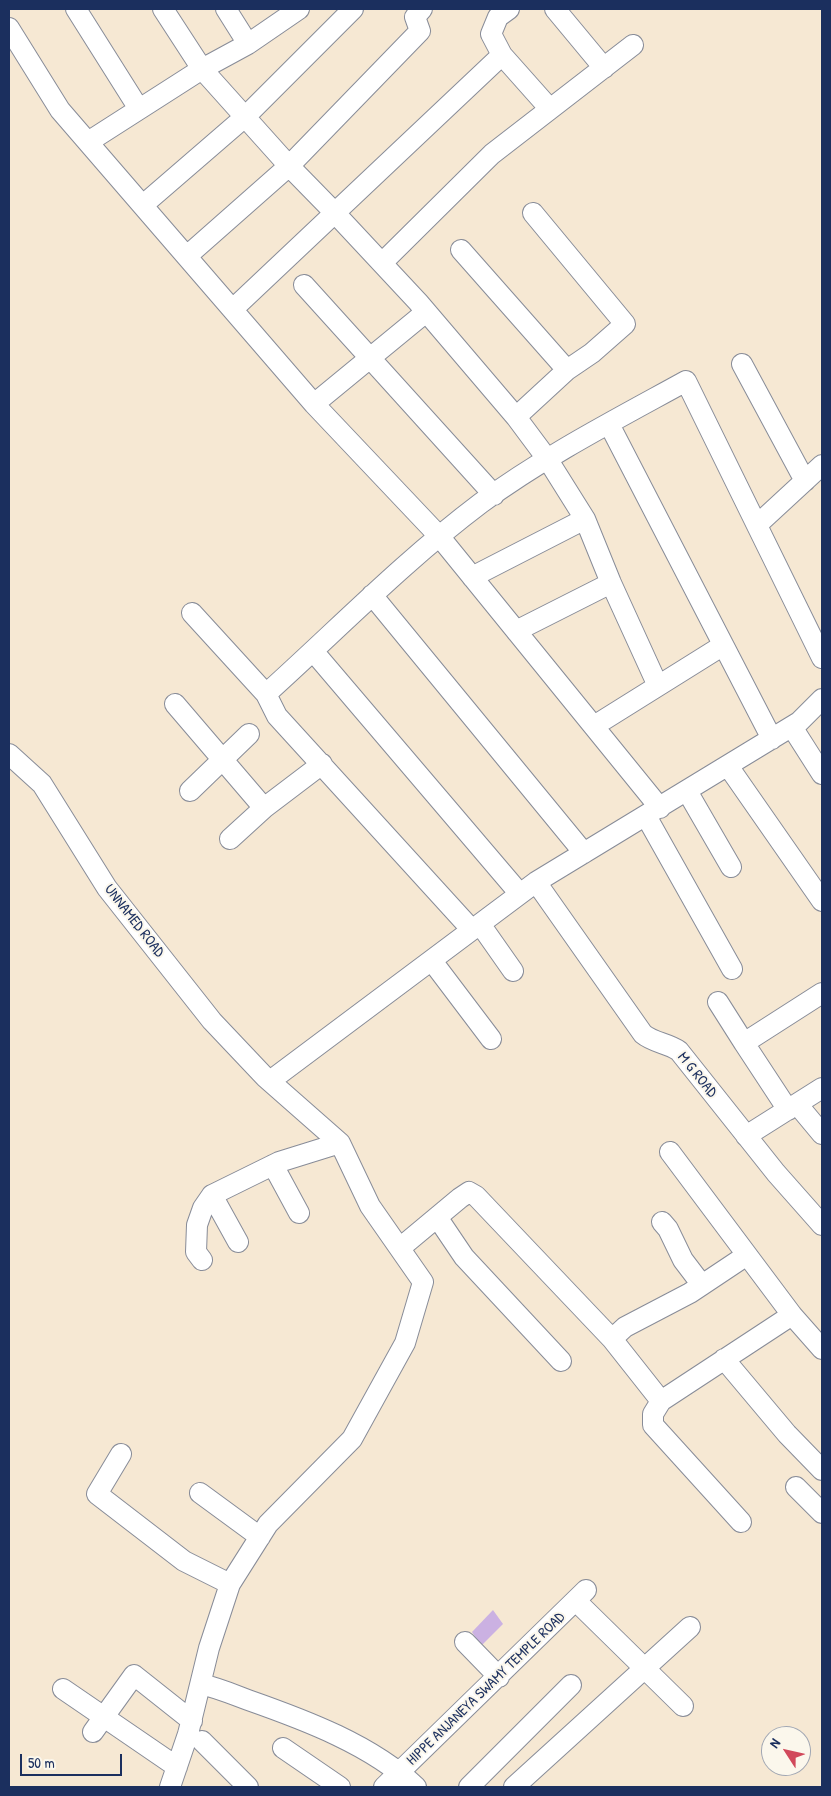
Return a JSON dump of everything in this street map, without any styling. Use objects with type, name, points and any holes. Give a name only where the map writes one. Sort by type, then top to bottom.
[{"type":"street","points":[[76,9],[139,109]]},
{"type":"street","points":[[163,9],[202,69],[289,166],[382,263],[516,416],[548,460],[585,519],[611,583],[658,686]]},
{"type":"street","points":[[226,9],[248,44]]},
{"type":"street","points":[[88,142],[202,69],[248,44],[299,9]]},
{"type":"street","points":[[143,206],[246,116],[353,9]]},
{"type":"street","points":[[187,256],[289,166],[420,31],[415,17],[422,9]]},
{"type":"street","points":[[509,9],[498,17],[491,34],[502,55],[550,109]]},
{"type":"street","points":[[555,9],[604,68]]},
{"type":"street","points":[[9,28],[60,110],[314,404],[439,536],[594,726],[653,812],[732,969]]},
{"type":"street","points":[[382,263],[492,154],[633,45]]},
{"type":"street","points":[[232,309],[502,55]]},
{"type":"street","points":[[516,416],[567,370],[592,353],[625,324],[533,214]]},
{"type":"street","points":[[461,250],[567,370]]},
{"type":"street","points":[[304,285],[494,495]]},
{"type":"street","points":[[314,404],[426,312]]},
{"type":"street","points":[[742,364],[805,481]]},
{"type":"street","points":[[266,694],[372,595],[439,536],[494,495],[548,460],[686,381],[822,658]]},
{"type":"street","points":[[609,424],[722,646],[772,739]]},
{"type":"street","points":[[757,525],[822,465]]},
{"type":"street","points":[[472,577],[585,519]]},
{"type":"street","points":[[516,630],[611,583]]},
{"type":"street","points":[[372,595],[584,854]]},
{"type":"street","points":[[192,613],[266,694],[277,716],[476,927],[513,971]]},
{"type":"street","points":[[594,726],[722,646]]},
{"type":"street","points":[[313,651],[520,894]]},
{"type":"street","points":[[270,1081],[536,882],[772,739],[792,726],[822,700]]},
{"type":"street","points":[[175,704],[264,808]]},
{"type":"street","points":[[792,726],[822,774]]},
{"type":"street","points":[[190,791],[249,734]]},
{"type":"street","name":"UNNAMED ROAD","points":[[9,754],[42,784],[107,888],[212,1021],[270,1081],[340,1142]]},
{"type":"street","points":[[230,839],[264,808],[322,764]]},
{"type":"street","points":[[728,766],[822,901]]},
{"type":"street","points":[[687,791],[730,867]]},
{"type":"street","name":"M G ROAD","points":[[536,882],[643,1034],[650,1040],[672,1046],[679,1051],[746,1136],[822,1225]]},
{"type":"street","points":[[432,961],[490,1039]]},
{"type":"street","points":[[744,1043],[822,993]]},
{"type":"street","points":[[718,1002],[744,1043],[793,1107],[822,1134]]},
{"type":"street","points":[[746,1136],[822,1088]]},
{"type":"street","points":[[170,1787],[192,1721],[209,1648],[230,1584],[268,1524],[352,1439],[405,1343],[423,1282],[370,1206],[340,1142],[273,1165],[212,1196],[203,1208],[197,1225],[196,1252],[202,1260]]},
{"type":"street","points":[[670,1152],[792,1315],[822,1349]]},
{"type":"street","points":[[273,1165],[299,1213]]},
{"type":"street","points":[[400,1248],[468,1192],[476,1196],[612,1338],[662,1401]]},
{"type":"street","points":[[212,1196],[238,1242]]},
{"type":"street","points":[[437,1217],[464,1258],[560,1361]]},
{"type":"street","points":[[662,1222],[668,1229],[683,1260],[702,1285]]},
{"type":"street","points":[[612,1338],[625,1327],[659,1311],[747,1255]]},
{"type":"street","points":[[741,1522],[652,1425],[653,1414],[662,1401],[792,1315]]},
{"type":"street","points":[[724,1359],[788,1434],[822,1470]]},
{"type":"street","points":[[121,1454],[97,1494],[184,1561],[230,1584]]},
{"type":"street","points":[[796,1487],[822,1513]]},
{"type":"street","points":[[200,1493],[260,1537]]},
{"type":"street","name":"HIPPE ANJANEYA SWAMY TEMPLE ROAD","points":[[384,1787],[581,1596],[644,1668]]},
{"type":"street","points":[[514,1787],[690,1627]]},
{"type":"street","points":[[465,1642],[499,1677]]},
{"type":"street","points":[[644,1668],[683,1706]]},
{"type":"street","points":[[98,1724],[134,1675],[192,1721]]},
{"type":"street","points":[[201,1684],[221,1689],[294,1715],[378,1756],[400,1772],[416,1787]]},
{"type":"street","points":[[469,1787],[571,1685]]},
{"type":"street","points":[[63,1689],[98,1724],[177,1767]]},
{"type":"street","points":[[202,1741],[248,1787]]},
{"type":"street","points":[[283,1748],[340,1787]]},
{"type":"building","points":[[493,1610],[503,1624],[481,1646],[472,1632]]}]
